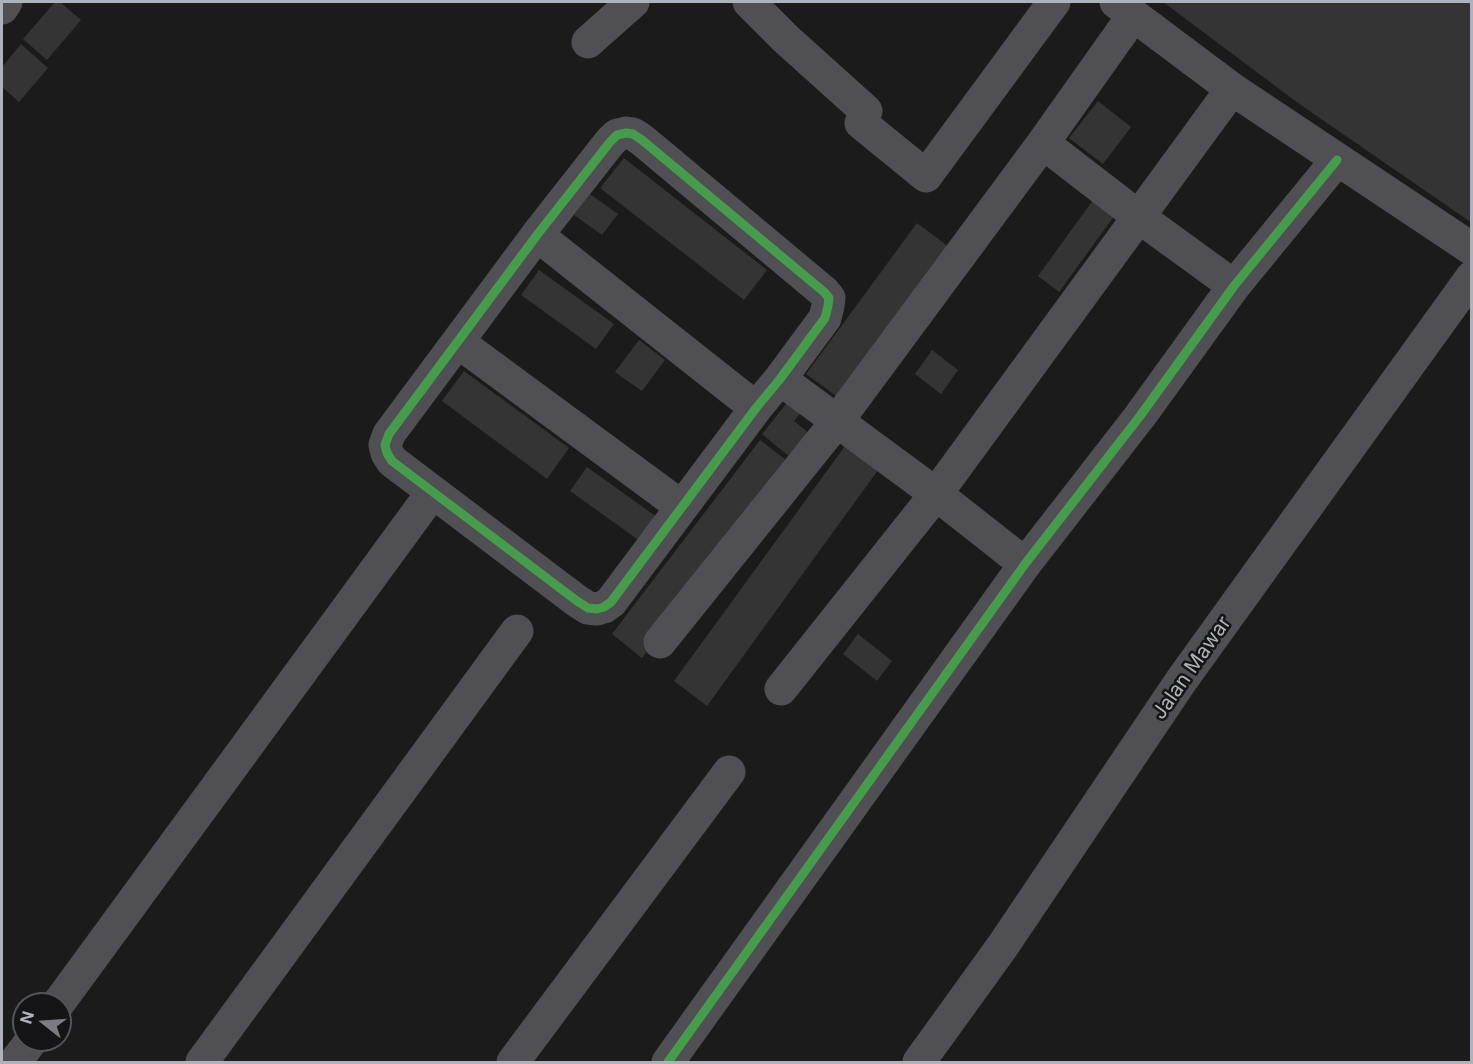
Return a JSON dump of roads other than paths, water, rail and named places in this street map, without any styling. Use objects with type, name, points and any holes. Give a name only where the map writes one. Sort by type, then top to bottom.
[{"type":"street","points":[[2,8],[6,2]]},
{"type":"street","points":[[588,42],[633,2]]},
{"type":"street","points":[[749,2],[786,39],[866,111],[861,123],[926,176],[1054,2]]},
{"type":"street","points":[[660,642],[838,420],[1043,142],[1124,9],[1232,89],[1472,249]]},
{"type":"street","points":[[781,689],[936,494],[1232,89]]},
{"type":"street","points":[[633,134],[824,292],[828,298],[825,318],[780,379],[611,602],[597,609],[588,608],[577,601],[432,493],[392,461],[385,445],[389,434],[537,235],[610,142],[617,135],[633,134]]},
{"type":"street","points":[[1043,142],[1138,217],[1234,286]]},
{"type":"street","points":[[668,1062],[1025,564],[1140,417],[1234,286],[1337,160]]},
{"type":"street","points":[[537,235],[756,408]]},
{"type":"street","name":"Jalan Mawar","points":[[919,1062],[1002,947],[1182,681],[1467,294]]},
{"type":"street","points":[[458,342],[682,507]]},
{"type":"street","points":[[780,379],[838,420],[1025,564]]},
{"type":"street","points":[[67,992],[432,493]]},
{"type":"street","points":[[202,1062],[517,630]]},
{"type":"street","points":[[513,1062],[729,772]]}]
